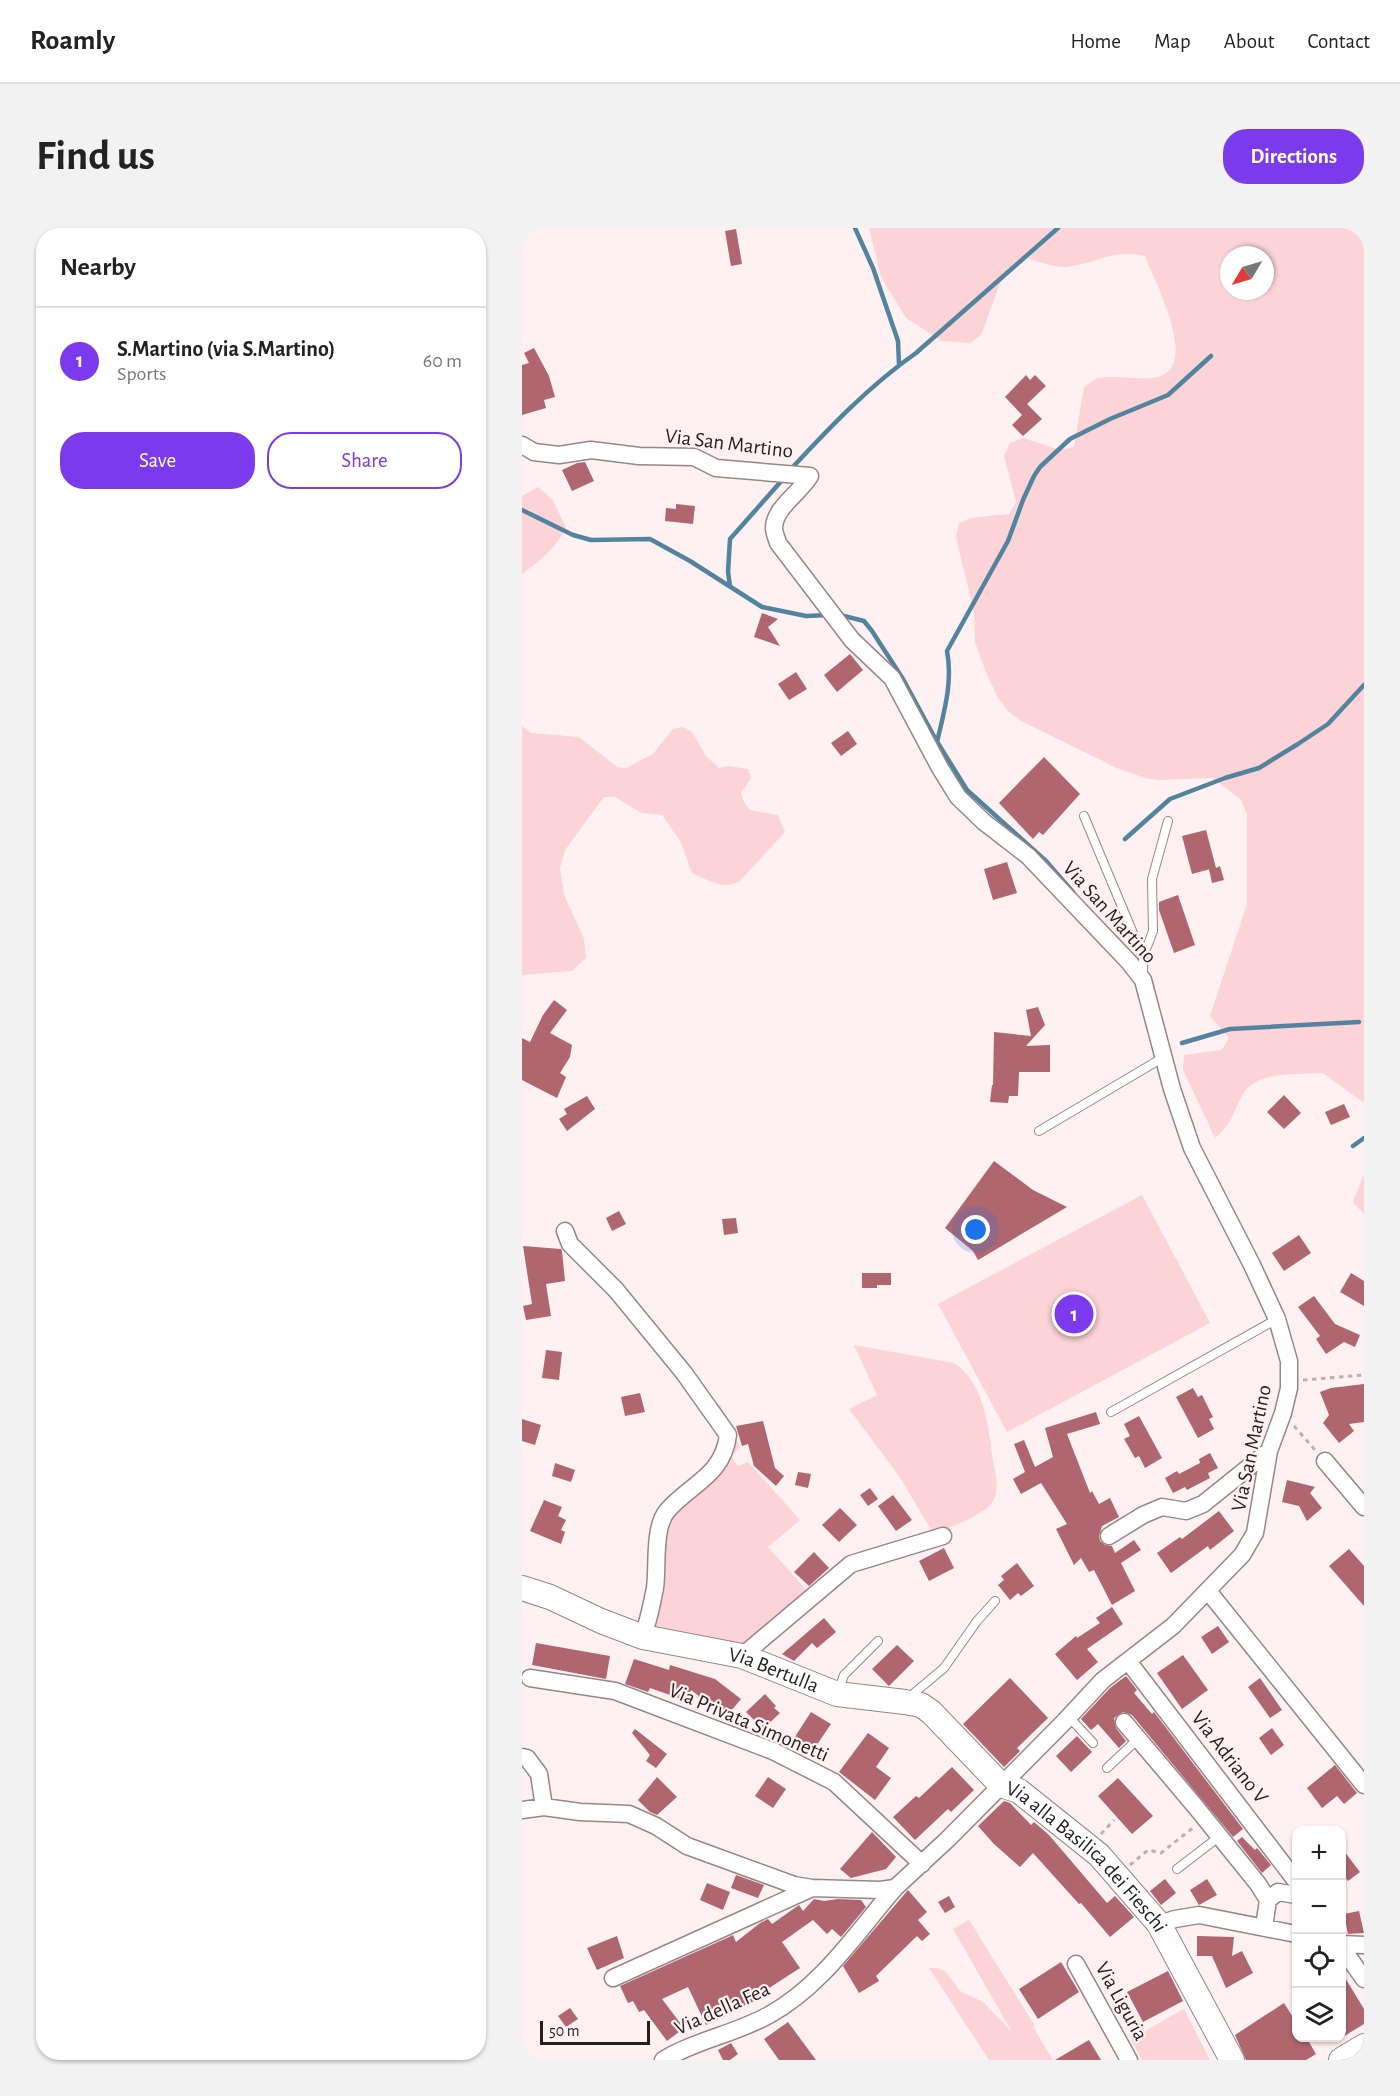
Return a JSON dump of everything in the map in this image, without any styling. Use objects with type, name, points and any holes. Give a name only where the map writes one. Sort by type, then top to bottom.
[{"type":"street","name":"Via San Martino","points":[[522,445],[534,452],[559,455],[591,450],[639,456],[694,457],[716,468],[810,476],[780,512],[774,528],[778,543],[852,640],[892,678],[958,797],[984,822],[1028,856],[1130,962],[1143,980],[1192,1148],[1277,1319],[1289,1361],[1289,1381],[1283,1413],[1269,1451],[1255,1533],[1242,1555],[1173,1626],[1103,1680],[1001,1785]]},
{"type":"street","points":[[565,1231],[570,1244],[616,1290],[684,1373],[728,1435],[726,1452],[707,1476],[665,1513],[657,1536],[655,1585],[643,1637]]},
{"type":"street","points":[[1109,1536],[1143,1515],[1162,1507],[1186,1510],[1203,1504],[1269,1451]]},
{"type":"street","points":[[1325,1461],[1364,1507]]},
{"type":"street","points":[[742,1656],[851,1564],[943,1536]]},
{"type":"street","name":"Via Bertulla","points":[[522,1588],[550,1597],[601,1621],[643,1637],[742,1656],[837,1694],[921,1705],[1001,1785]]},
{"type":"street","points":[[1208,1591],[1364,1785]]},
{"type":"street","name":"Via Adriano V","points":[[1128,1661],[1295,1880]]},
{"type":"street","name":"Via Privata Simonetti","points":[[530,1678],[615,1691],[773,1751],[834,1782],[922,1864]]},
{"type":"street","points":[[1124,1722],[1258,1884],[1268,1900],[1264,1927]]},
{"type":"street","points":[[522,1757],[527,1758],[539,1774],[544,1807]]},
{"type":"street","name":"Via alla Basilica dei Fieschi","points":[[895,1888],[1001,1785],[1019,1791],[1100,1855],[1159,1924],[1232,2060]]},
{"type":"street","points":[[522,1810],[544,1807],[580,1812],[629,1814],[648,1822],[687,1846],[794,1885],[812,1888],[880,1890],[895,1888]]},
{"type":"street","points":[[613,1978],[812,1888]]},
{"type":"street","name":"Via della Fea","points":[[663,2060],[688,2046],[752,2024],[784,2006],[826,1971],[895,1888]]},
{"type":"street","points":[[1268,1900],[1278,1892],[1292,1894]]},
{"type":"street","points":[[1159,1924],[1199,1915],[1292,1933]]},
{"type":"street","points":[[1346,1946],[1364,1946]]},
{"type":"street","points":[[1346,1953],[1364,1978]]},
{"type":"street","name":"Via Liguria","points":[[1076,1964],[1129,2060]]},
{"type":"lane","points":[[1084,816],[1143,957]]},
{"type":"lane","points":[[1143,980],[1143,957],[1153,931],[1152,879],[1168,821]]},
{"type":"lane","points":[[1039,1131],[1164,1057]]},
{"type":"lane","points":[[1111,1412],[1277,1319]]},
{"type":"lane","points":[[905,1702],[944,1668],[976,1621],[995,1601]]},
{"type":"lane","points":[[837,1694],[844,1675],[878,1641]]},
{"type":"lane","points":[[1069,1717],[1094,1743]]},
{"type":"lane","points":[[1107,1768],[1138,1739]]},
{"type":"lane","points":[[1177,1869],[1220,1836]]},
{"type":"path","points":[[1289,1381],[1364,1375]]},
{"type":"path","points":[[1283,1413],[1325,1461]]},
{"type":"path","points":[[1127,1868],[1148,1850],[1161,1853],[1205,1818]]},
{"type":"path","points":[[1097,1837],[1114,1820]]},
{"type":"shaded area","points":[[869,228],[1364,228],[1364,1103],[1323,1073],[1290,1074],[1267,1078],[1248,1088],[1228,1123],[1215,1138],[1183,1070],[1184,1055],[1222,1050],[1229,1038],[1210,1016],[1247,904],[1247,814],[1241,800],[1213,778],[1158,780],[1117,768],[1021,721],[1008,711],[998,698],[975,642],[974,611],[956,538],[959,523],[971,518],[1009,514],[1016,502],[1004,456],[1010,443],[1023,438],[1060,450],[1074,447],[1084,387],[1101,378],[1152,378],[1167,372],[1174,360],[1175,344],[1172,325],[1145,256],[1114,255],[1067,267],[1022,257],[1003,275],[981,335],[970,343],[942,341],[906,318],[881,277]]},
{"type":"shaded area","points":[[538,487],[552,499],[566,527],[558,541],[547,553],[522,574],[522,496]]},
{"type":"shaded area","points":[[522,726],[531,733],[579,737],[617,767],[626,768],[653,754],[673,729],[683,727],[692,732],[706,756],[719,768],[729,766],[748,769],[751,778],[741,793],[744,802],[750,810],[778,815],[785,832],[740,881],[722,885],[692,873],[681,842],[662,815],[642,813],[615,797],[604,797],[565,850],[560,868],[564,895],[584,939],[586,958],[572,971],[522,975]]},
{"type":"shaded area","points":[[1364,1174],[1364,1214],[1353,1202]]},
{"type":"shaded area","points":[[1142,1195],[1210,1323],[1007,1432],[938,1304]]},
{"type":"shaded area","points":[[854,1345],[954,1363],[972,1382],[979,1394],[987,1420],[996,1481],[993,1501],[983,1511],[937,1533],[932,1531],[899,1476],[849,1409],[877,1395]]},
{"type":"shaded area","points":[[720,1404],[740,1447],[731,1457],[738,1466],[748,1462],[800,1520],[768,1547],[809,1593],[746,1643],[739,1646],[654,1628],[663,1527],[729,1449],[714,1407]]},
{"type":"shaded area","points":[[969,1920],[1035,2026],[1033,2027],[1053,2060],[989,2060],[929,1968],[938,1968],[946,1972],[960,1991],[983,2002],[1012,2032],[953,1929]]},
{"type":"shaded area","points":[[1184,2009],[1210,2060],[1142,2060],[1131,2039]]},
{"type":"building","points":[[736,229],[742,264],[731,266],[725,231]]},
{"type":"building","points":[[534,348],[549,376],[555,397],[544,400],[546,408],[522,415],[522,365],[529,363],[524,353]]},
{"type":"building","points":[[1026,375],[1030,380],[1035,375],[1046,386],[1027,404],[1042,419],[1023,436],[1012,425],[1022,415],[1005,397]]},
{"type":"building","points":[[585,462],[594,481],[572,491],[562,470]]},
{"type":"building","points":[[676,504],[695,506],[693,524],[665,521],[666,508],[676,509]]},
{"type":"building","points":[[762,613],[778,619],[768,627],[780,646],[754,637]]},
{"type":"building","points":[[850,654],[863,670],[837,692],[824,675]]},
{"type":"building","points":[[796,672],[807,689],[789,700],[778,684]]},
{"type":"building","points":[[848,731],[857,744],[841,756],[831,743]]},
{"type":"building","points":[[1044,757],[1080,794],[1043,835],[1039,832],[1033,839],[999,803]]},
{"type":"building","points":[[1206,830],[1216,868],[1220,866],[1224,880],[1212,883],[1209,869],[1192,874],[1182,836]]},
{"type":"building","points":[[1007,862],[1017,893],[993,900],[984,869]]},
{"type":"building","points":[[1178,895],[1195,945],[1174,953],[1159,910],[1159,902]]},
{"type":"building","points":[[554,1000],[567,1010],[550,1033],[572,1045],[570,1057],[560,1073],[566,1077],[557,1098],[522,1080],[522,1038],[530,1042],[543,1015]]},
{"type":"building","points":[[1038,1007],[1045,1025],[1026,1046],[1050,1045],[1050,1072],[1019,1072],[1018,1096],[1009,1096],[1008,1103],[990,1102],[993,1085],[994,1032],[1031,1036],[1026,1010]]},
{"type":"building","points":[[1284,1095],[1301,1113],[1284,1129],[1267,1112]]},
{"type":"building","points":[[587,1096],[595,1109],[567,1131],[559,1119],[567,1114],[564,1109]]},
{"type":"building","points":[[1344,1104],[1350,1117],[1331,1125],[1325,1112]]},
{"type":"building","points":[[994,1161],[1033,1190],[1067,1207],[978,1260],[973,1251],[945,1228]]},
{"type":"building","points":[[619,1211],[626,1224],[612,1231],[606,1218]]},
{"type":"building","points":[[736,1218],[738,1233],[724,1235],[722,1219]]},
{"type":"building","points":[[1299,1235],[1311,1253],[1284,1271],[1272,1253]]},
{"type":"building","points":[[523,1246],[561,1249],[562,1251],[565,1281],[546,1284],[551,1316],[526,1320],[523,1306],[532,1304]]},
{"type":"building","points":[[862,1273],[891,1273],[891,1285],[862,1288]]},
{"type":"building","points":[[1351,1273],[1364,1281],[1364,1306],[1340,1292]]},
{"type":"building","points":[[1314,1296],[1335,1324],[1360,1335],[1355,1347],[1344,1342],[1326,1354],[1316,1339],[1320,1336],[1298,1307]]},
{"type":"building","points":[[546,1350],[562,1352],[559,1380],[542,1378]]},
{"type":"building","points":[[1364,1384],[1364,1422],[1349,1424],[1354,1431],[1339,1443],[1323,1423],[1329,1415],[1320,1392],[1331,1388]]},
{"type":"building","points":[[1193,1388],[1198,1397],[1202,1395],[1213,1417],[1209,1419],[1214,1429],[1198,1438],[1176,1397]]},
{"type":"building","points":[[640,1393],[645,1412],[625,1416],[621,1397]]},
{"type":"building","points":[[1096,1412],[1100,1424],[1067,1434],[1090,1493],[1092,1491],[1099,1504],[1110,1498],[1119,1517],[1102,1526],[1100,1541],[1112,1546],[1115,1553],[1134,1540],[1141,1550],[1121,1563],[1135,1591],[1112,1605],[1094,1570],[1089,1572],[1081,1558],[1074,1565],[1056,1529],[1067,1524],[1041,1483],[1021,1494],[1013,1479],[1025,1472],[1014,1444],[1024,1440],[1035,1467],[1053,1457],[1045,1428]]},
{"type":"building","points":[[1139,1416],[1162,1458],[1145,1468],[1139,1456],[1135,1458],[1124,1439],[1130,1436],[1124,1424]]},
{"type":"building","points":[[522,1419],[541,1425],[535,1445],[522,1441]]},
{"type":"building","points":[[763,1421],[775,1468],[784,1476],[776,1486],[754,1466],[748,1444],[742,1446],[736,1426]]},
{"type":"building","points":[[1210,1453],[1218,1468],[1208,1473],[1210,1478],[1187,1490],[1185,1487],[1173,1493],[1165,1478],[1177,1471],[1179,1474],[1200,1463],[1199,1459]]},
{"type":"building","points":[[555,1463],[575,1470],[571,1482],[552,1476]]},
{"type":"building","points":[[798,1472],[811,1474],[808,1488],[795,1485]]},
{"type":"building","points":[[1287,1480],[1315,1487],[1310,1493],[1322,1508],[1307,1521],[1299,1506],[1282,1502]]},
{"type":"building","points":[[870,1488],[878,1499],[868,1506],[860,1495]]},
{"type":"building","points":[[893,1495],[912,1520],[896,1531],[878,1506]]},
{"type":"building","points":[[544,1500],[562,1507],[558,1516],[566,1520],[561,1530],[565,1532],[561,1544],[530,1531]]},
{"type":"building","points":[[840,1508],[857,1525],[839,1542],[822,1525]]},
{"type":"building","points":[[1219,1511],[1234,1531],[1210,1550],[1208,1546],[1171,1573],[1157,1553],[1180,1537],[1182,1539]]},
{"type":"building","points":[[944,1548],[954,1568],[929,1581],[919,1561]]},
{"type":"building","points":[[1349,1549],[1364,1566],[1364,1606],[1329,1566]]},
{"type":"building","points":[[814,1552],[829,1568],[809,1586],[794,1572]]},
{"type":"building","points":[[1017,1563],[1034,1586],[1021,1596],[1018,1593],[1010,1600],[998,1585],[1004,1580],[1001,1576]]},
{"type":"building","points":[[1112,1607],[1123,1624],[1087,1649],[1098,1662],[1077,1680],[1055,1654],[1076,1636],[1077,1638],[1100,1623],[1096,1618]]},
{"type":"building","points":[[824,1618],[836,1632],[817,1648],[812,1643],[794,1661],[782,1654]]},
{"type":"building","points":[[1218,1626],[1229,1642],[1212,1654],[1201,1637]]},
{"type":"building","points":[[536,1643],[610,1656],[606,1679],[532,1665]]},
{"type":"building","points":[[897,1645],[914,1661],[889,1686],[872,1669]]},
{"type":"building","points":[[1183,1655],[1208,1690],[1182,1709],[1157,1673]]},
{"type":"building","points":[[634,1659],[669,1670],[670,1665],[715,1679],[741,1699],[726,1717],[691,1690],[687,1701],[650,1688],[648,1692],[625,1684]]},
{"type":"building","points":[[1126,1676],[1137,1690],[1134,1693],[1152,1714],[1154,1712],[1243,1829],[1233,1837],[1132,1715],[1123,1712],[1114,1718],[1116,1728],[1126,1741],[1119,1748],[1098,1724],[1091,1730],[1081,1719],[1110,1688]]},
{"type":"building","points":[[1010,1678],[1048,1718],[1017,1748],[1020,1751],[1004,1767],[963,1724]]},
{"type":"building","points":[[1260,1678],[1282,1710],[1270,1718],[1248,1687]]},
{"type":"building","points":[[765,1694],[780,1713],[763,1729],[746,1712]]},
{"type":"building","points":[[811,1712],[831,1724],[810,1755],[791,1743]]},
{"type":"building","points":[[1272,1728],[1284,1745],[1271,1755],[1259,1738]]},
{"type":"building","points":[[635,1729],[667,1754],[656,1768],[646,1761],[650,1755],[632,1733]]},
{"type":"building","points":[[868,1733],[889,1748],[876,1767],[891,1778],[875,1800],[839,1772]]},
{"type":"building","points":[[1077,1736],[1092,1752],[1071,1772],[1056,1756]]},
{"type":"building","points":[[1335,1765],[1357,1793],[1344,1804],[1337,1796],[1322,1808],[1307,1788]]},
{"type":"building","points":[[952,1767],[974,1790],[951,1812],[948,1809],[915,1840],[893,1817],[916,1796],[919,1798]]},
{"type":"building","points":[[657,1777],[677,1797],[657,1815],[650,1812],[638,1800]]},
{"type":"building","points":[[768,1777],[786,1789],[773,1808],[755,1796]]},
{"type":"building","points":[[1118,1778],[1153,1816],[1132,1834],[1098,1796]]},
{"type":"building","points":[[1004,1801],[1010,1803],[1031,1825],[1034,1822],[1049,1835],[1107,1903],[1115,1896],[1134,1917],[1110,1937],[1033,1853],[1020,1867],[994,1844],[978,1826]]},
{"type":"building","points":[[872,1832],[896,1857],[886,1869],[851,1878],[840,1869]]},
{"type":"building","points":[[1242,1837],[1255,1850],[1257,1848],[1271,1865],[1262,1873],[1237,1841]]},
{"type":"building","points":[[1346,1854],[1360,1872],[1348,1881],[1346,1878]]},
{"type":"building","points":[[736,1875],[764,1885],[758,1898],[731,1888]]},
{"type":"building","points":[[1165,1879],[1176,1893],[1161,1905],[1150,1891]]},
{"type":"building","points":[[1207,1879],[1217,1895],[1199,1905],[1190,1890]]},
{"type":"building","points":[[707,1883],[730,1892],[723,1910],[700,1900]]},
{"type":"building","points":[[908,1890],[927,1912],[918,1920],[930,1934],[922,1941],[917,1936],[876,1976],[879,1981],[859,1993],[843,1966]]},
{"type":"building","points":[[949,1896],[955,1907],[945,1913],[938,1902]]},
{"type":"building","points":[[814,1899],[861,1900],[866,1907],[841,1937],[832,1929],[827,1934],[813,1920],[782,1942],[800,1968],[766,1990],[768,1995],[706,2025],[688,1987],[662,1999],[684,2028],[667,2041],[644,2010],[639,2012],[633,2001],[628,2003],[620,1986],[733,1935],[736,1942],[768,1919],[772,1924],[799,1905],[803,1911]]},
{"type":"building","points":[[1359,1911],[1364,1933],[1348,1934],[1346,1914]]},
{"type":"building","points":[[617,1936],[624,1958],[597,1970],[587,1948]]},
{"type":"building","points":[[1197,1936],[1234,1937],[1232,1956],[1242,1951],[1253,1973],[1226,1988],[1212,1956],[1197,1956]]},
{"type":"building","points":[[1061,1962],[1079,1992],[1038,2019],[1019,1989]]},
{"type":"building","points":[[1168,1971],[1183,2001],[1143,2022],[1127,1992]]},
{"type":"building","points":[[1346,1979],[1364,2009],[1364,2024],[1346,2035]]},
{"type":"building","points":[[1284,2003],[1292,2016],[1292,2042],[1309,2042],[1316,2054],[1306,2060],[1246,2060],[1235,2035]]},
{"type":"building","points":[[570,2008],[578,2019],[566,2027],[558,2016]]},
{"type":"building","points":[[788,2022],[816,2060],[779,2060],[764,2039]]},
{"type":"building","points":[[1089,2040],[1101,2060],[1055,2060]]},
{"type":"building","points":[[731,2043],[738,2054],[730,2060],[723,2060],[718,2050]]},
{"type":"waterway","points":[[855,228],[873,268],[898,341],[899,365]]},
{"type":"waterway","points":[[791,469],[866,393],[916,353],[1058,228]]},
{"type":"waterway","points":[[937,742],[948,686],[947,651],[1008,541],[1023,500],[1040,467],[1070,439],[1110,419],[1168,395],[1211,356]]},
{"type":"waterway","points":[[730,586],[728,572],[730,539],[784,478]]},
{"type":"waterway","points":[[522,510],[573,535],[591,540],[650,539],[690,561],[762,607],[806,616],[829,615]]},
{"type":"waterway","points":[[840,615],[864,621],[872,631],[903,679],[936,740],[967,790],[1046,861],[1073,892]]},
{"type":"waterway","points":[[1125,839],[1170,799],[1259,768],[1298,744],[1328,724],[1364,685]]},
{"type":"waterway","points":[[1182,1043],[1230,1029],[1359,1022]]},
{"type":"waterway","points":[[1353,1146],[1364,1138]]},
{"type":"place","name":"S.Martino (via S.Martino)","points":[[1074,1314]]}]
